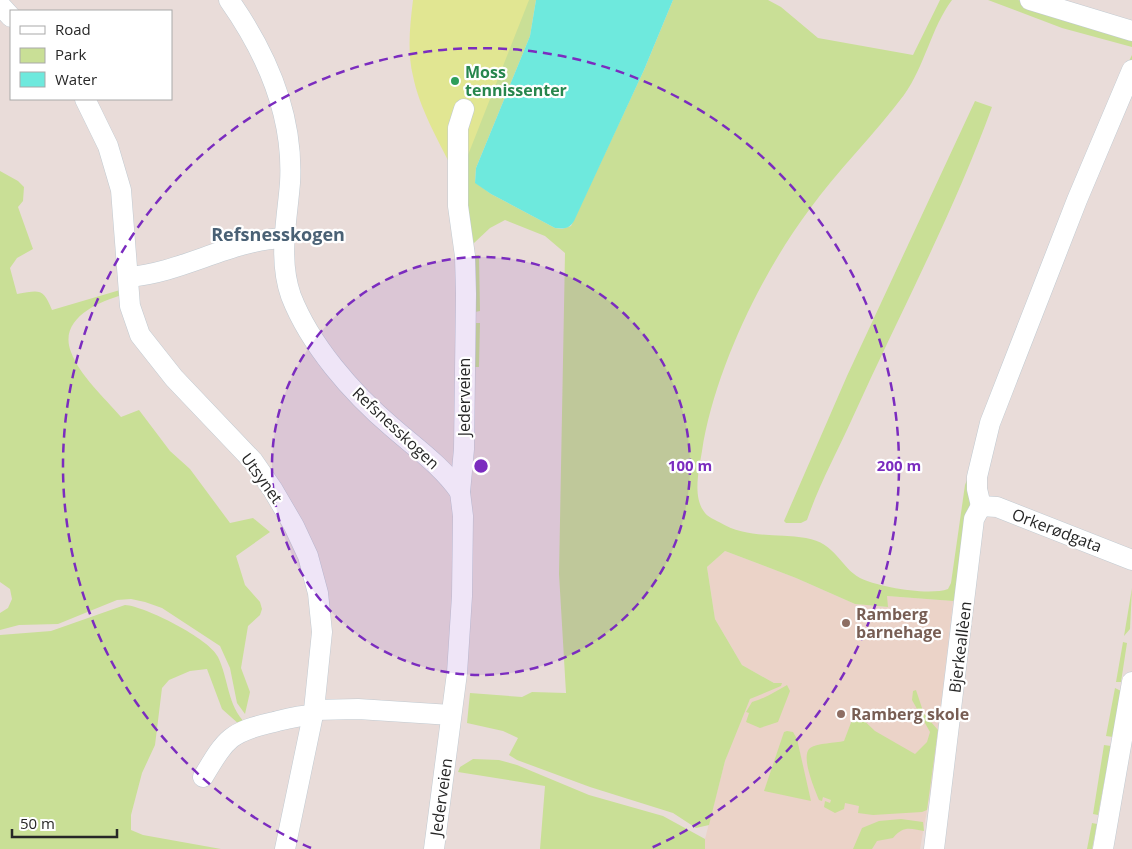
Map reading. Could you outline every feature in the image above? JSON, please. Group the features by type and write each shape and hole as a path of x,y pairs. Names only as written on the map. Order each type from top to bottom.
{"street":[{"name":"Refsnesskogen","path":"229,0 254,37 267,62 283,109 290,164 284,238 285,270 290,293 304,322 324,352 364,401 390,426 435,463 460,492"},
{"path":"1030,0 1132,31"},
{"path":"0,5 10,16"},
{"path":"981,506 976,489 978,470 993,416 1077,200 1132,70"},
{"name":"Utsynet","path":"86,100 98,124 116,168 124,209 130,306 140,335 174,378 253,461 286,510 308,556 318,593 322,632 313,713 285,849"},
{"name":"Jederveien","path":"434,849 457,673 462,596 463,516 460,492 464,466 466,294 465,256 458,206 458,128 464,109"},
{"path":"128,277 157,274 246,244 284,238"},
{"name":"Orkerødgata","path":"981,506 997,507 1132,560"},
{"name":"Bjerkeallèen","path":"934,849 974,519 981,506"},
{"path":"1103,849 1132,682"},
{"path":"203,778 218,753 238,732 280,720 313,713 391,711 452,715"}],"shaded area":[{"name":"Ramberg skole","path":"725,551 796,578 855,604 887,607 887,596 953,601 932,782 920,849 705,849 705,839 725,761 736,729 750,699 782,683 774,683 742,665 715,619 707,567"}],"green space":[{"name":"Moss tennissenter","path":"413,0 529,0 468,155 461,156 452,168 424,111 413,76 410,29"},
{"path":"501,0 536,0 530,36 476,168 475,182 491,194 555,228 562,229 571,226 644,70 673,0 768,0 781,7 818,38 913,55 940,0 952,0 904,95 809,210 791,235 757,294 728,357 717,389 699,466 699,499 701,507 708,516 740,531 806,538 816,541 831,550 847,568 860,578 891,587 917,591 940,591 948,589 951,583 965,485 1124,71 1132,55 1132,62 973,498 956,599 953,601 887,596 888,607 855,604 796,578 725,551 707,567 715,619 742,665 774,683 782,683 781,686 750,699 725,761 709,825 696,828 673,813 590,787 517,760 509,755 518,738 503,731 467,723 470,693 522,697 532,692 566,693 559,574 565,253 545,236 505,220 490,228 474,243 468,244 461,156"},
{"path":"988,0 1018,0 1126,32 1132,35 1132,47 1062,28"},
{"path":"975,101 992,107 943,225 828,469 807,520 801,523 786,523 784,521 847,376"},
{"path":"0,171 18,181 24,187 23,201 18,207 33,249 17,258 10,268 17,294 40,292 46,298 52,310 120,290 122,295 92,307 75,321 70,330 68,340 75,361 93,386 121,417 139,410 170,451 190,469 230,523 253,518 270,532 236,556 245,585 260,602 262,609 260,615 248,626 241,668 250,692 245,714 237,703 230,668 220,646 162,608 145,602 131,599 117,600 58,624 19,625 0,630 0,613 8,608 12,599 10,589 0,582"},
{"path":"474,255 479,255 480,311 475,312"},
{"path":"475,323 480,323 479,367 475,367"},
{"path":"1132,588 1130,629 1124,636"},
{"path":"125,605 161,617 203,641 213,650 222,666 235,709 246,724 240,725 222,709 207,669 190,671 169,680 162,688 155,745 142,773 131,815 131,830 143,835 221,849 0,849 0,635 51,631"},
{"path":"1123,642 1127,643 1121,682 1116,682"},
{"path":"787,685 790,691 778,722 760,728 746,722 749,713 746,712 752,702"},
{"path":"1115,688 1121,691 1113,737 1106,736"},
{"path":"916,690 924,714 938,730 927,810 922,812 873,815 858,813 859,806 845,803 844,809 835,813 824,807 825,801 830,803 831,800 823,797 822,801 819,800 807,765 807,752 810,748 844,741 855,712 875,731 915,754 927,742 930,732 912,700 913,691"},
{"path":"784,732 793,732 797,739 811,801 764,791"},
{"path":"1104,745 1111,746 1098,815 1093,814"},
{"path":"473,759 499,760 517,765 589,795 663,816 705,839 705,849 540,849 545,786 458,772 460,767"},
{"path":"901,819 923,822 924,831 903,830 893,838 877,841 872,849 853,849 862,828 879,821"},
{"path":"1092,823 1097,824 1092,849 1087,849"}],"water":[{"path":"536,0 673,0 644,70 574,221 570,226 564,228 555,228 491,194 475,183 476,168 530,36"}],"place":[{"name":"Moss tennissenter","path":"455,81"},
{"name":"Ramberg barnehage","path":"846,623"},
{"name":"Ramberg skole","path":"841,714"}],"district":[{"name":"Refsnesskogen","path":"278,234"}]}
